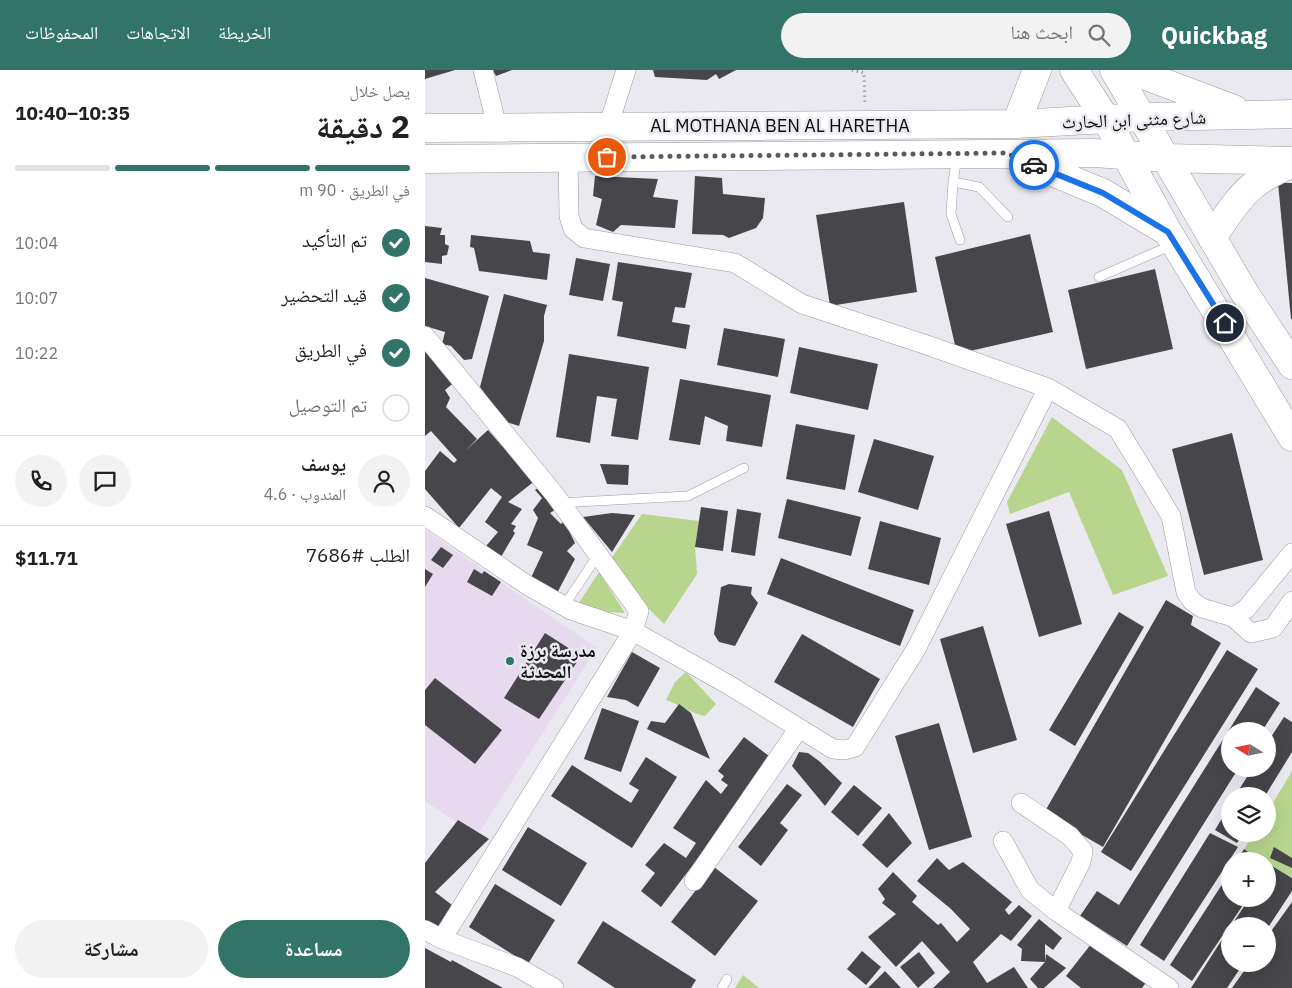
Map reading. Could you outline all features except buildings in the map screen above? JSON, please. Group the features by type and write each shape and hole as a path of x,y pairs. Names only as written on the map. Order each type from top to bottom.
{"main road":[{"path":"1016,124 1037,70"},
{"path":"1074,70 1107,121 1171,238 1215,307 1292,436"},
{"path":"1114,70 1244,292 1292,365"},
{"path":"1130,70 1252,116"},
{"name":"شارع مثنى ابن الحارث","path":"1016,124 1107,121 1143,117 1292,114"},
{"name":"AL MOTHANA BEN AL HARETHA","path":"425,128 1016,124"},
{"path":"1006,153 1103,193 1171,238"},
{"path":"425,159 1094,153 1166,158 1292,162"},
{"path":"1212,238 1239,197 1270,172 1292,162"},
{"path":"1215,307 1244,292"}],"street":[{"path":"483,70 497,127"},
{"path":"608,126 626,70"},
{"path":"568,158 569,216 573,229 584,238 735,262 802,304 927,345 1048,388 1118,429 1171,516 1186,592 1192,601 1202,608 1233,617 1251,633 1273,628 1292,601"},
{"path":"425,336 555,495 639,611 633,632 442,940"},
{"path":"425,516 527,586 564,606 633,632 729,685 833,749 845,750 855,746 916,649 1048,388"},
{"path":"1233,617 1246,609 1292,553"},
{"path":"694,881 799,728"},
{"path":"1021,803 1070,836 1083,851 1081,862 1056,911"},
{"path":"1003,841 1030,890 1056,911 1169,988"},
{"path":"425,930 442,940 517,967 554,988"}],"lane":[{"path":"957,153 951,214 960,240"},
{"path":"953,182 979,187 1008,217"},
{"path":"1099,277 1171,238"},
{"path":"559,503 688,496 744,468"},
{"path":"564,606 598,555"},
{"path":"722,988 727,979"}],"path":[{"path":"852,70 864,73 866,125"}],"shaded area":[{"path":"425,530 597,648 477,836 425,801"}],"green space":[{"path":"1052,417 1122,470 1168,576 1113,595 1069,492 1010,514 1007,502"},
{"path":"642,514 699,521 695,547 697,574 664,624 606,566"},
{"path":"599,572 625,613 589,611 578,604"},
{"path":"686,672 716,704 705,716 666,700 675,682"},
{"path":"1292,771 1291,877 1276,868 1276,852 1249,852 1244,849 1249,842 1276,842 1276,798"},
{"path":"743,975 759,988 735,988"}],"way so far":[{"path":"607,157 1006,153 1034,165"}],"place":[{"name":"مدرسة برزة المحدثة","path":"510,661"}],"route":[{"path":"1034,165 1103,193 1168,232 1225,323"}]}
